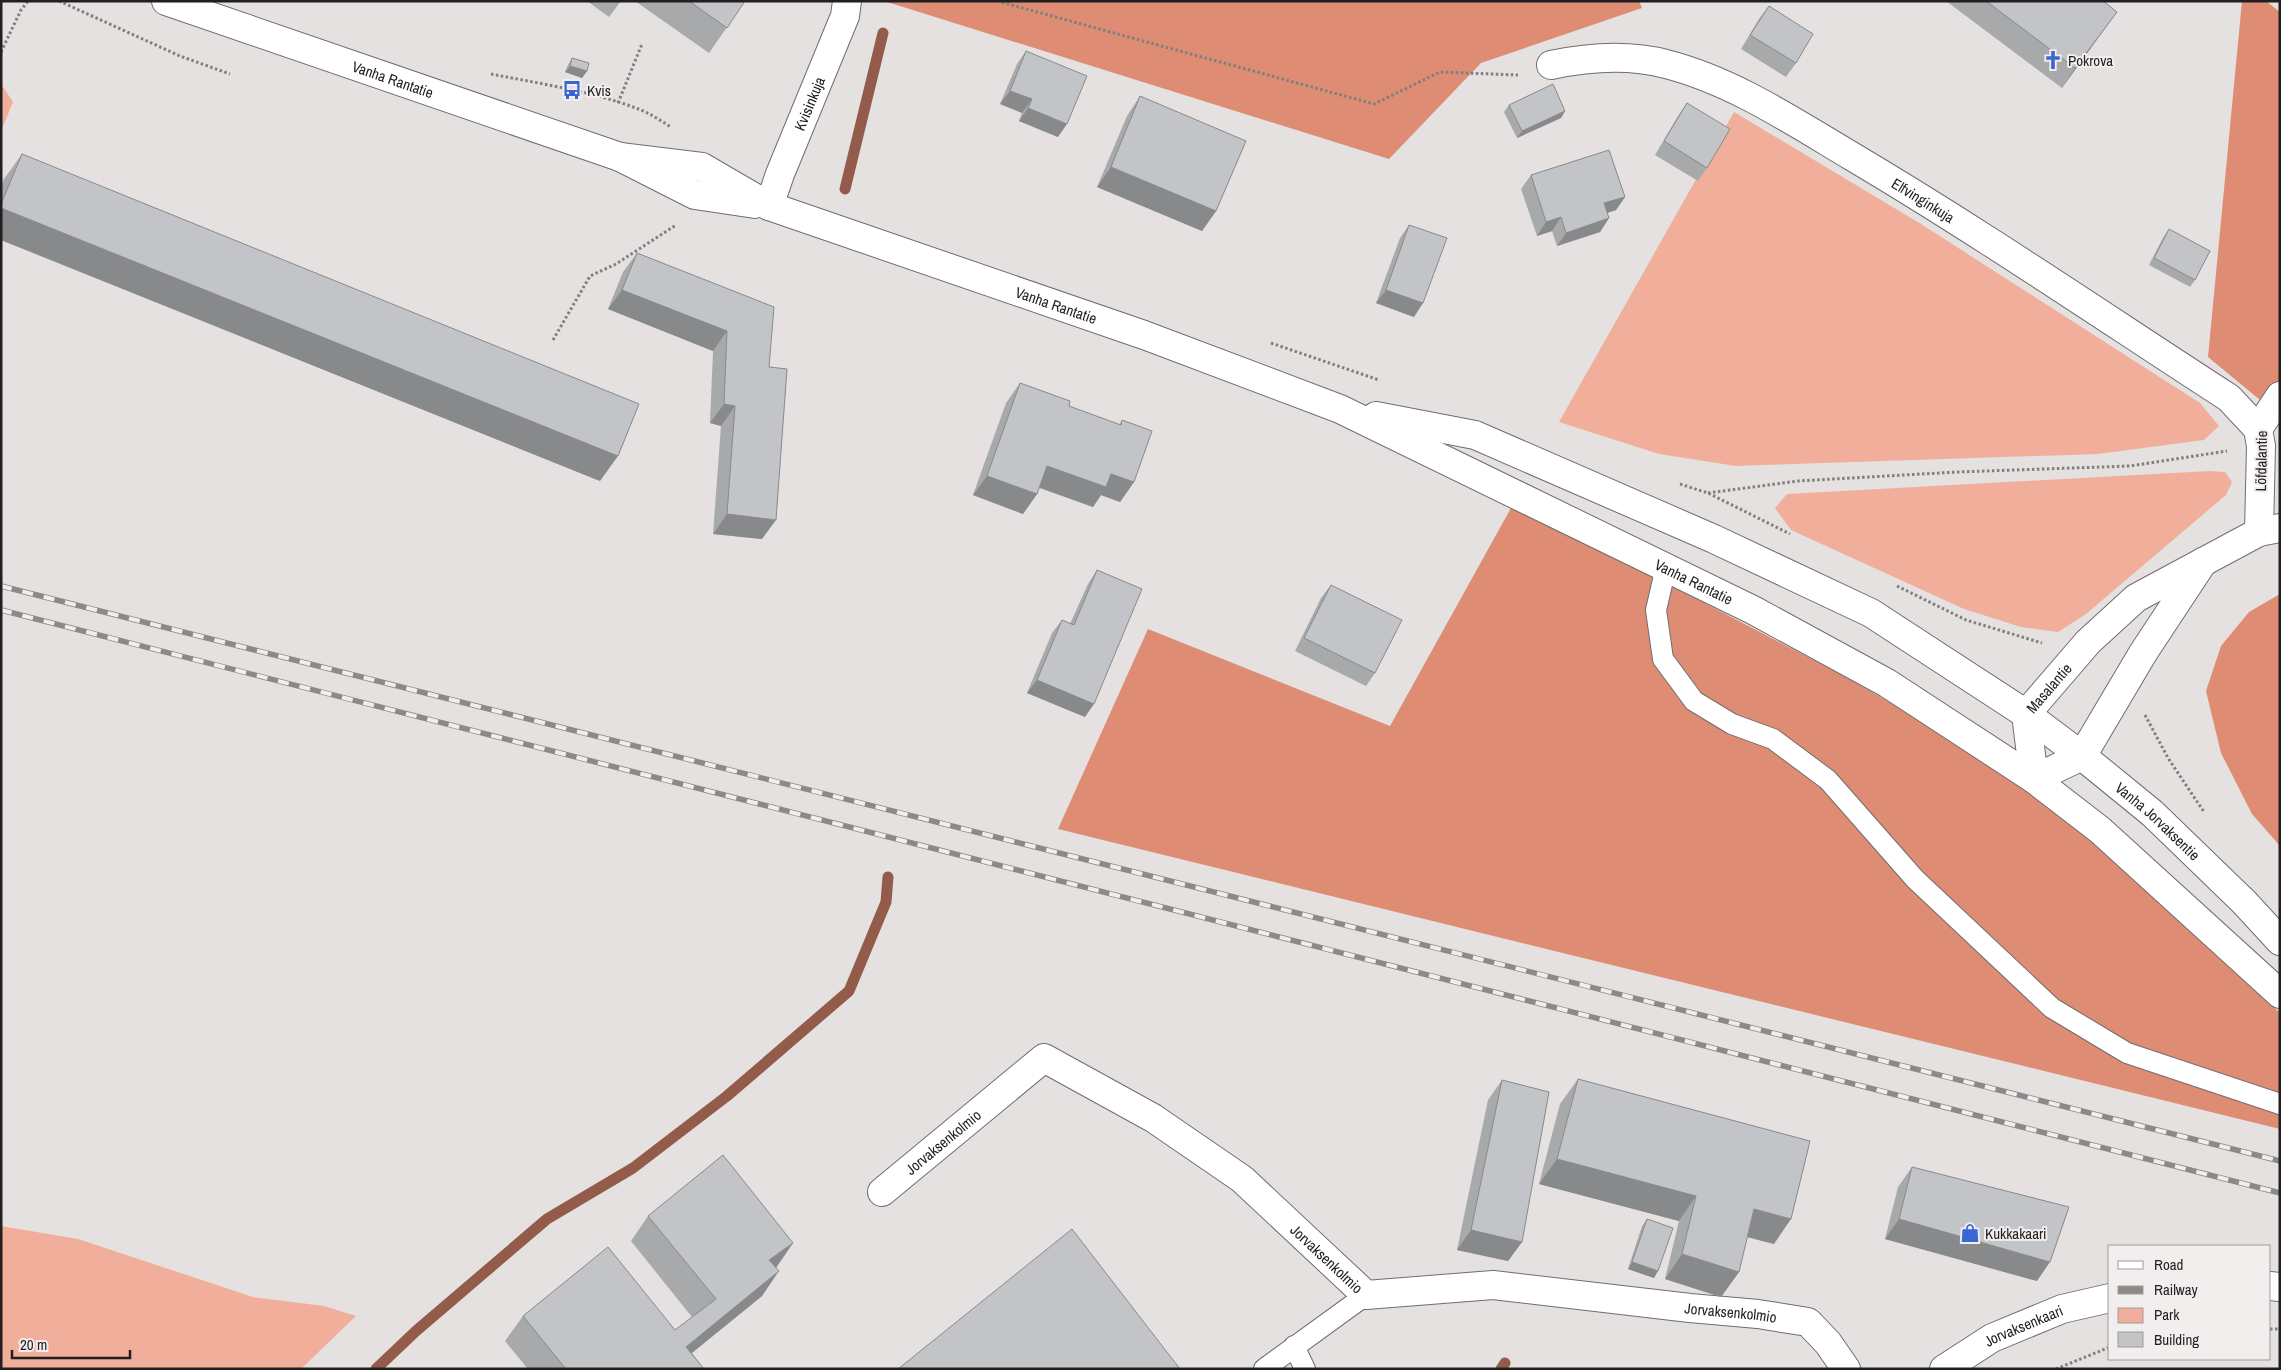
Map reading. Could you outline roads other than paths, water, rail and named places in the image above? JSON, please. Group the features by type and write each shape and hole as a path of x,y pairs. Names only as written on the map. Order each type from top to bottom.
{"main road":[{"name":"Vanha Rantatie","path":"166,1 620,157 695,196 769,206"},
{"name":"Kvisinkuja","path":"769,206 780,174 845,16 847,1"},
{"name":"Elfvinginkuja","path":"1551,65 1585,58 1643,59 1667,64 1707,78 1739,93 1943,210 2229,398 2260,437"},
{"name":"Vanha Rantatie","path":"620,157 702,167 769,206 1144,335 1340,409 1753,610 1887,683 2034,779"},
{"name":"Löfdalantie","path":"2270,530 2260,437 2280,396"},
{"name":"Vanha Rantatie","path":"1340,409 1475,435 1714,539 1871,613 2026,714"},
{"name":"Masalantie","path":"2034,779 2026,714 2088,642 2136,598 2204,561 2270,530"},
{"name":"Masalantie","path":"2082,756 2143,653 2204,561"},
{"name":"Vanha Jorvaksentie","path":"2026,714 2152,812 2244,902 2280,941"},
{"path":"2082,756 2034,779 2100,830 2280,994"},
{"name":"Jorvaksenkolmio","path":"882,1192 1044,1058 1152,1118 1242,1179 1366,1295 1493,1285 1767,1315 1808,1322 1828,1343 1846,1369"},
{"name":"Jorvaksenkaari","path":"1944,1369 1992,1338 2062,1309 2108,1298"}],"lane":[{"path":"1666,566 1656,610 1663,659 1694,701 1732,724 1774,739 1828,780 1915,879 2052,1008 2128,1053 2280,1104"},
{"path":"1264,1369 1366,1295"},
{"path":"1294,1346 1305,1369"}],"waterway":[{"path":"845,189 883,33"},
{"path":"376,1369 416,1331 547,1219 633,1168 727,1096 849,991 886,902 888,877"},
{"path":"1501,1369 1505,1363"}],"railway":[{"path":"1,586 2280,1161"},
{"path":"1,610 2280,1193"}],"place":[{"name":"Pokrova","path":"2053,60"},
{"name":"Kvis","path":"572,90"},
{"name":"Kukkakaari","path":"1970,1233"}]}
